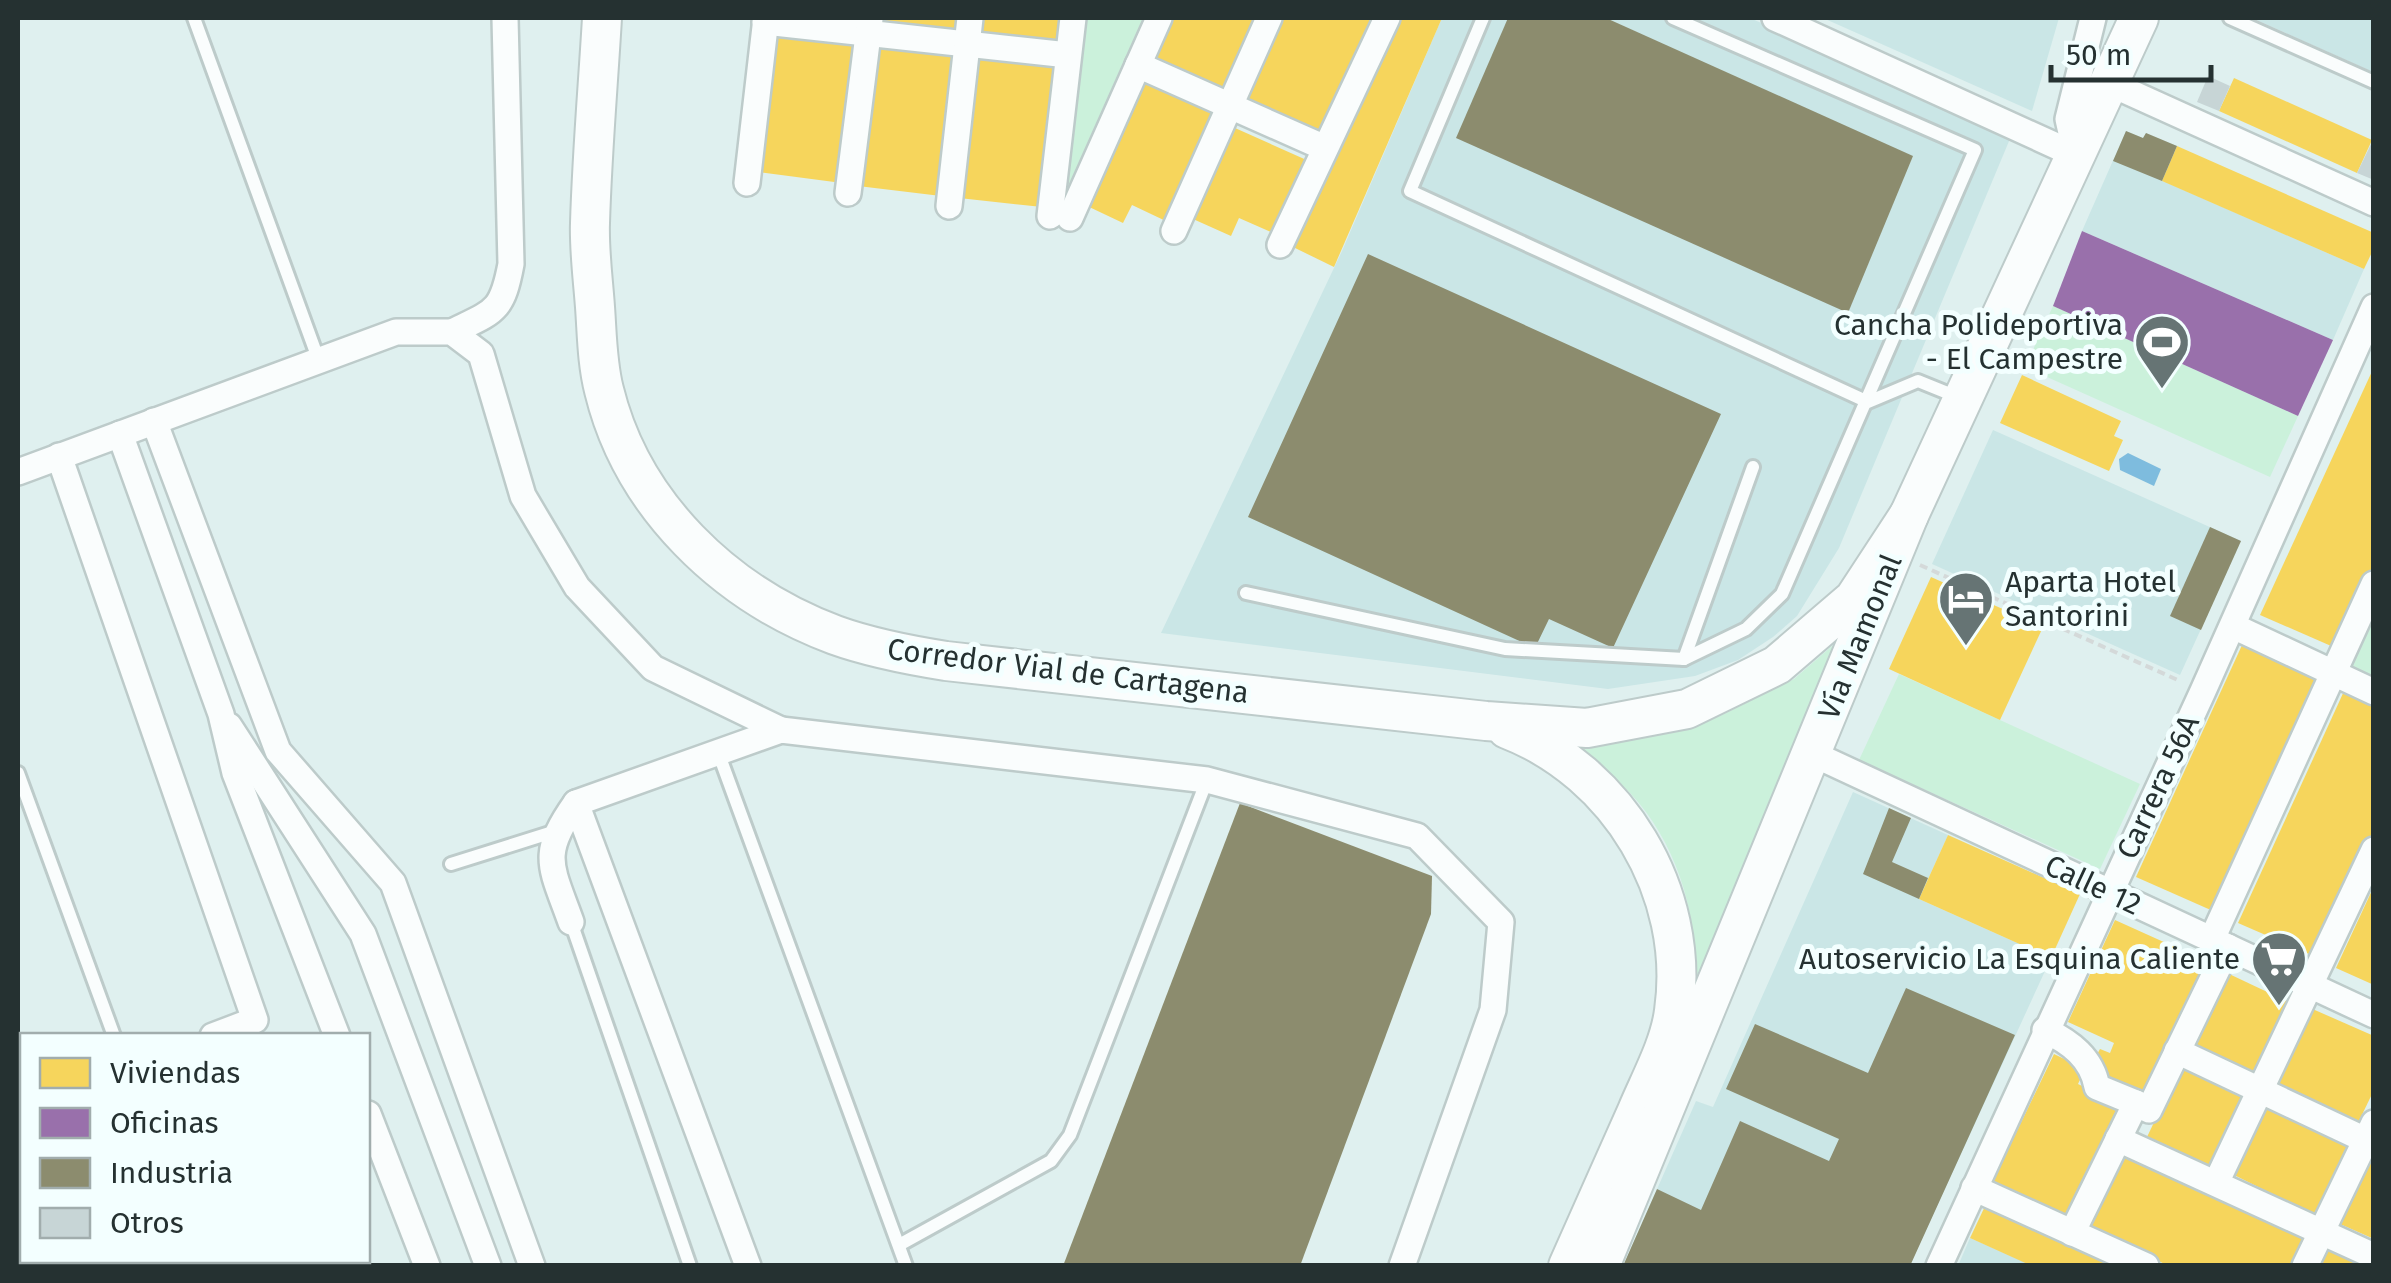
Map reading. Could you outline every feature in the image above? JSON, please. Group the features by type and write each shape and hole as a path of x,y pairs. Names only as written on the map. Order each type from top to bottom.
{"main road":[{"name":"Corredor Vial de Cartagena","path":"602,18 589,227 598,354 614,422 636,472 659,507 690,542 750,594 837,636 890,652 946,661 1587,728 1686,709 1778,665 1854,598 1910,515"},
{"name":"Vía Mamonal","path":"1600,1266 1910,515 2138,18"},
{"name":"Corredor Vial de Cartagena","path":"1486,720 1525,736 1562,758 1594,784 1638,840 1662,890 1672,931 1677,972 1674,1014 1648,1084 1568,1266"}],"street":[{"path":"18,472 396,332 452,332 491,313 505,297 511,264 505,18"},
{"path":"949,206 970,18"},
{"path":"1072,18 1060,217 1159,18"},
{"path":"1174,230 1269,18"},
{"path":"1280,245 1387,18"},
{"path":"1774,18 2076,154"},
{"path":"2076,154 2068,119 2093,18"},
{"path":"748,183 766,20 869,26 966,45 1068,55"},
{"path":"848,193 869,26"},
{"path":"1138,65 1325,148"},
{"path":"2109,84 2374,203"},
{"name":"Carrera 56A","path":"1939,1266 2233,626 2374,307"},
{"path":"452,332 481,354 524,496 577,587 654,668 781,730 1207,780 1417,836 1500,922 1493,1010 1402,1266"},
{"path":"154,421 278,750 392,883 532,1266"},
{"path":"120,434 221,714 235,773 336,1033"},
{"path":"59,456 258,1028 230,1033"},
{"path":"2045,1030 2066,1040 2084,1056 2097,1087 2149,1110 2334,674 2371,596"},
{"path":"2233,626 2374,692"},
{"path":"221,714 363,934 488,1266"},
{"path":"571,922 550,863 556,832 576,802 781,730"},
{"name":"Calle 12","path":"1813,754 2374,1015"},
{"path":"576,802 748,1266"},
{"path":"2216,1183 2374,850"},
{"path":"2177,1051 2371,1136 2305,1266"},
{"path":"2072,1232 2136,1104"},
{"path":"370,1119 426,1266"},
{"path":"2118,1138 2374,1256"},
{"path":"1974,1188 2146,1266"}],"lane":[{"path":"194,18 319,361"},
{"path":"1482,18 1410,191 1868,402 1918,381 1963,399"},
{"path":"1246,592 1505,649 1684,660 1746,629 1782,594 1974,150 1674,18"},
{"path":"2230,18 2374,82"},
{"path":"1684,660 1753,466"},
{"path":"717,750 906,1266"},
{"path":"18,773 113,1033"},
{"path":"899,1245 1051,1161 1070,1135 1207,780"},
{"path":"451,864 556,832"},
{"path":"571,922 690,1266"}],"path":[{"path":"1894,554 2203,692"}],"shaded area":[{"path":"1442,18 1750,18 2012,134 1839,548 1797,616 1738,660 1695,676 1608,689 1161,633 1342,251"},
{"path":"1823,18 2059,18 2032,111"},
{"path":"2252,18 2373,18 2373,72"},
{"path":"2126,131 2143,138 2146,133 2177,146 2163,181 2364,269 2333,340 2082,231"},
{"path":"1993,430 2241,541 2180,675 1932,564"},
{"path":"1853,792 1948,835 1919,899 2051,958 1910,1265 1623,1266 1696,1101 1713,1107"},
{"path":"1970,1238 2032,1265 1958,1266"}],"green space":[{"path":"1084,18 1148,18 1064,217 1055,216"},
{"name":"Cancha Polideportiva - El Campestre","path":"2053,306 2298,416 2270,477 2025,367"},
{"path":"2373,599 2373,686 2341,672"},
{"path":"1840,639 1698,975 1694,975 1686,897 1655,825 1613,777 1546,731 1672,729 1718,717 1794,679"},
{"path":"1899,674 2140,784 2100,869 1859,760"}],"water":[{"path":"2128,453 2161,469 2154,486 2120,470 2119,459"}],"building: Viviendas":[{"path":"877,18 962,18 960,32 876,22"},
{"path":"977,18 1061,18 1057,46 974,36"},
{"path":"1169,18 1262,18 1227,92 1151,58"},
{"path":"1282,18 1373,18 1321,135 1245,101"},
{"path":"1397,18 1442,18 1334,267 1293,247"},
{"path":"775,34 859,43 842,183 759,172"},
{"path":"874,48 957,57 941,196 858,186"},
{"path":"975,59 1058,68 1042,207 959,198"},
{"path":"2234,78 2372,140 2357,173 2219,111"},
{"path":"1145,79 1221,114 1170,223 1132,205 1123,223 1085,205"},
{"path":"1235,128 1311,162 1278,235 1239,218 1231,236 1193,219"},
{"path":"2177,146 2374,233 2374,248 2364,269 2162,181"},
{"path":"2374,367 2374,570 2338,649 2260,615"},
{"path":"2022,375 2121,421 2114,436 2123,440 2109,471 2000,423"},
{"name":"Aparta Hotel Santorini","path":"1931,577 2043,627 2000,720 1889,669"},
{"path":"2243,643 2320,676 2213,911 2136,877"},
{"path":"2345,689 2374,701 2374,830 2316,957 2238,923"},
{"path":"1948,835 2080,894 2051,958 1919,899"},
{"path":"2374,886 2374,985 2336,968"},
{"path":"2115,920 2208,962 2146,1097 2104,1079 2095,1058 2100,1049 2110,1053 2114,1043 2068,1022"},
{"path":"2227,973 2293,1004 2256,1080 2191,1049"},
{"path":"2308,1007 2374,1036 2374,1090 2358,1123 2272,1085"},
{"path":"2054,1054 2085,1069 2078,1084 2125,1107 2070,1222 1991,1185"},
{"path":"2182,1064 2247,1094 2212,1167 2147,1137"},
{"path":"2263,1101 2350,1144 2315,1215 2228,1172"},
{"path":"2374,1151 2374,1239 2340,1224"},
{"path":"2117,1153 2305,1240 2293,1266 2169,1266 2083,1225"},
{"path":"1987,1202 2129,1266 2032,1266 1970,1238"},
{"path":"2327,1249 2363,1266 2319,1266"}],"building: Oficinas":[{"path":"2082,231 2333,340 2298,416 2053,306"}],"building: Industria":[{"path":"1508,18 1606,18 1913,156 1848,313 1456,138"},
{"path":"2126,131 2143,138 2146,133 2177,146 2162,181 2113,161"},
{"path":"1368,254 1721,414 1613,648 1549,619 1535,648 1248,517"},
{"path":"2210,527 2241,541 2201,630 2170,616"},
{"path":"1240,803 1432,876 1431,914 1300,1266 1063,1266"},
{"path":"1889,808 1911,818 1892,862 1928,878 1919,899 1863,874"},
{"path":"1906,988 2015,1035 1910,1266 1623,1266 1657,1189 1701,1210 1740,1121 1829,1161 1839,1139 1726,1089 1755,1024 1868,1073"}],"building: Otros":[{"path":"2208,76 2230,86 2219,111 2197,102"},
{"path":"2374,138 2374,180 2357,173"}],"place":[{"name":"Cancha Polideportiva - El Campestre","path":"2162,391"},
{"name":"Aparta Hotel Santorini","path":"1966,648"},
{"name":"Autoservicio La Esquina Caliente","path":"2279,1008"}]}
